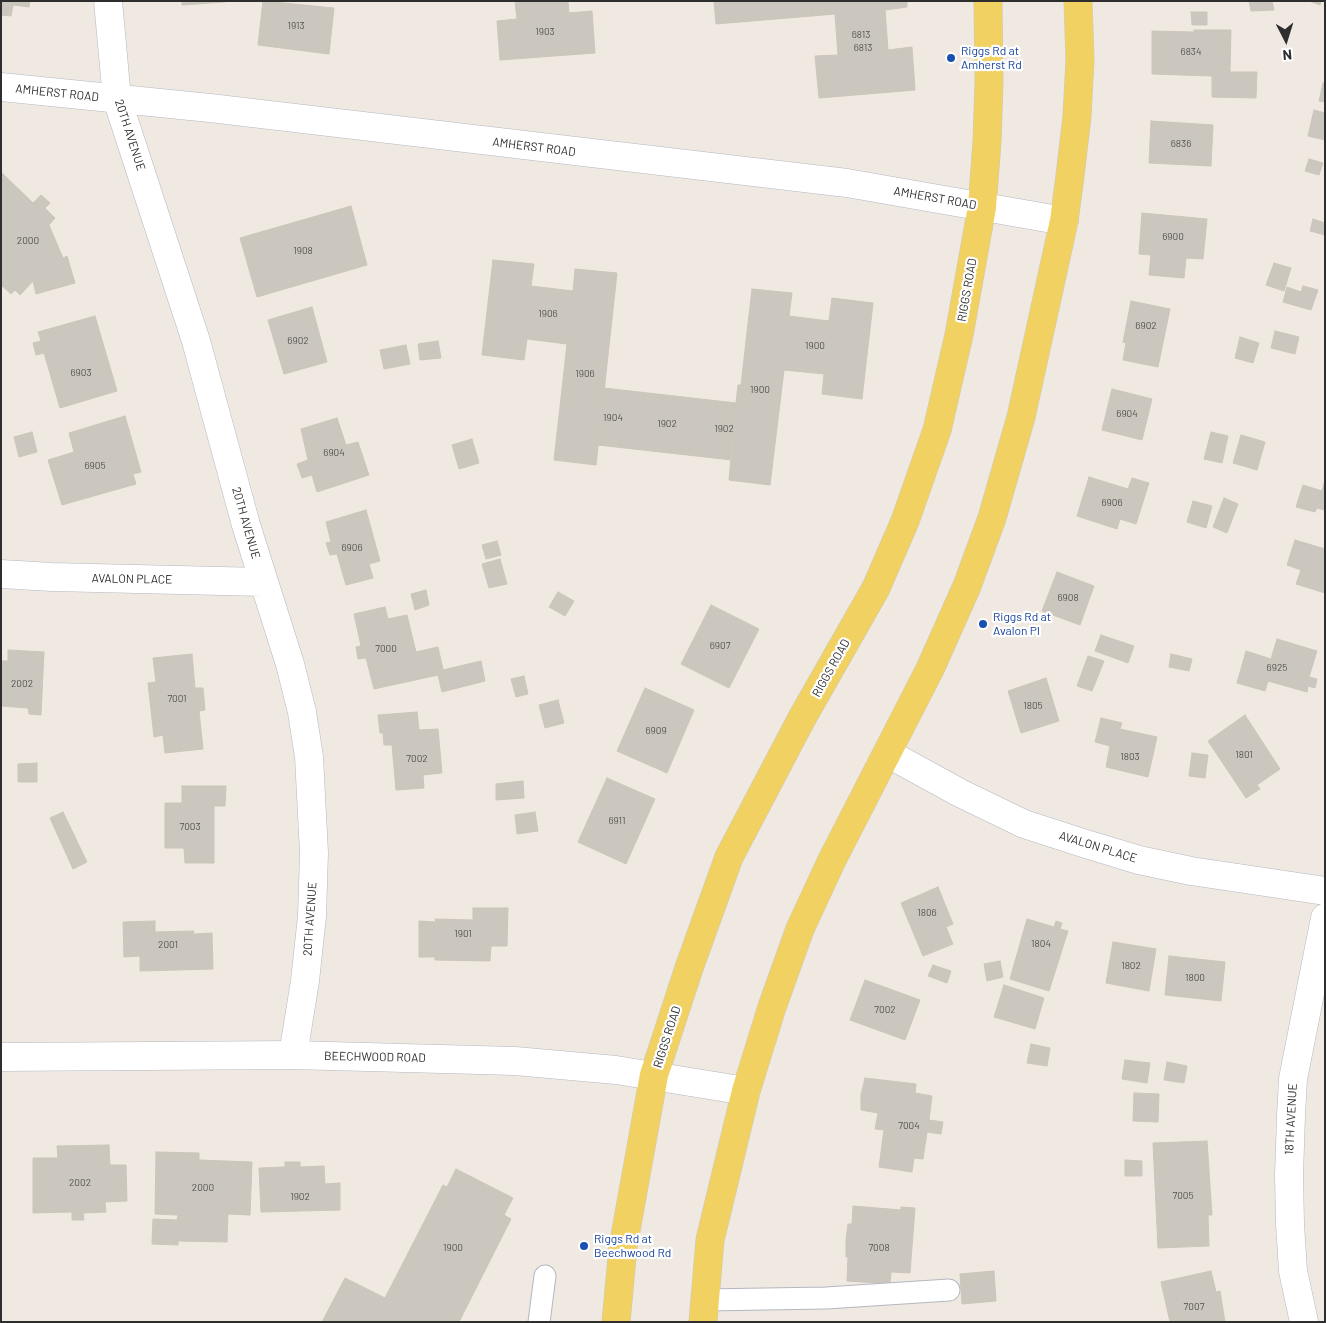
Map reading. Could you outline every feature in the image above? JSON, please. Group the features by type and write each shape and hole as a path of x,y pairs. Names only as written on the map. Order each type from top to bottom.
{"main road":[{"name":"RIGGS ROAD","path":"616,1322 623,1247 654,1075 689,968 729,857 802,718 876,588 905,521 937,430 959,335 982,207 990,82 988,1"},
{"path":"704,1311 710,1240 746,1091 772,1007 800,929 831,862 937,653 967,586 992,518 1021,416 1064,221 1077,116 1080,60 1078,1"}],"street":[{"name":"20TH AVENUE","path":"108,1 117,99 196,341 243,516 290,664 300,704 309,757 314,853 312,916 305,981 293,1054"},
{"name":"AMHERST ROAD","path":"1,87 210,108 536,148 847,183 1064,221"},
{"name":"AVALON PLACE","path":"1,574 263,582"},
{"name":"AVALON PLACE","path":"886,754 1024,824 1086,844 1139,860 1191,871 1325,891"},
{"name":"18TH AVENUE","path":"1304,1322 1293,1271 1290,1224 1288,1175 1291,1116 1293,1079 1325,918"},
{"name":"BEECHWOOD ROAD","path":"1,1057 293,1054 515,1062 596,1068 654,1075 746,1091"}],"lane":[{"path":"539,1322 545,1276"},
{"path":"704,1311 826,1298 949,1290"}],"building":[{"path":"1,1 30,1 29,7 13,5 11,16 1,15"},
{"path":"182,1 225,1 225,2 182,5"},
{"path":"263,1 334,8 329,54 258,45"},
{"path":"515,1 568,1 569,13 592,11 595,53 500,60 497,21 517,19"},
{"path":"714,1 810,1 812,16 716,24"},
{"path":"810,1 907,1 907,7 885,10 888,50 912,47 915,90 819,98 815,56 838,55 835,14 812,16"},
{"path":"1249,1 1272,1 1274,10 1251,11"},
{"path":"1309,1 1321,1 1320,5"},
{"path":"1191,12 1207,12 1207,25 1192,25"},
{"path":"1194,30 1231,30 1230,72 1257,72 1256,98 1212,97 1212,76 1152,74 1152,31 1194,32"},
{"path":"1323,83 1325,83 1325,102 1319,101"},
{"path":"1314,110 1325,113 1325,140 1308,136"},
{"path":"1151,121 1213,125 1211,166 1149,163"},
{"path":"1309,159 1323,163 1319,175 1305,171"},
{"path":"1,172 33,203 41,195 50,203 45,208 55,218 49,225 63,258 67,256 75,283 36,294 33,281 20,295 15,290 11,294 1,285"},
{"path":"351,206 367,265 257,297 240,238"},
{"path":"1142,213 1207,219 1203,259 1186,258 1184,278 1149,275 1151,255 1139,254"},
{"path":"1313,219 1325,223 1325,235 1310,231"},
{"path":"493,260 534,264 531,286 573,291 575,269 617,273 596,465 554,460 567,344 527,339 524,360 482,355"},
{"path":"1274,263 1291,268 1284,291 1266,285"},
{"path":"1303,286 1318,290 1311,310 1283,302 1287,287 1301,292"},
{"path":"752,289 792,293 789,316 829,321 832,298 873,303 862,399 822,394 824,374 784,370 770,485 729,480 738,385 741,385"},
{"path":"1131,301 1170,309 1158,367 1123,360 1126,343 1123,342"},
{"path":"312,307 327,362 284,374 268,320"},
{"path":"95,316 117,391 60,408 44,353 36,355 33,343 41,341 38,332"},
{"path":"1275,331 1299,337 1295,354 1271,348"},
{"path":"1240,337 1259,343 1253,363 1235,358"},
{"path":"438,341 441,358 420,360 418,344"},
{"path":"406,345 410,364 384,369 380,350"},
{"path":"604,388 736,403 732,460 598,445"},
{"path":"1112,389 1152,399 1142,440 1102,430"},
{"path":"125,416 141,472 133,474 136,484 62,505 48,460 74,452 69,433"},
{"path":"337,418 346,445 358,442 369,475 317,492 312,475 302,478 297,464 308,460 301,429"},
{"path":"32,432 37,452 19,457 14,437"},
{"path":"1211,432 1228,436 1222,463 1204,459"},
{"path":"1241,435 1265,442 1257,470 1233,463"},
{"path":"472,439 479,463 459,469 452,445"},
{"path":"1089,477 1128,489 1132,478 1149,483 1136,524 1120,519 1117,529 1077,516"},
{"path":"1325,480 1325,510 1317,508 1315,512 1296,507 1303,485 1322,491"},
{"path":"1224,498 1238,504 1227,533 1213,527"},
{"path":"1193,501 1212,506 1206,528 1187,522"},
{"path":"366,510 380,561 369,564 373,578 346,585 337,554 330,555 326,543 331,542 326,522"},
{"path":"1295,540 1325,549 1325,593 1296,584 1301,570 1287,565"},
{"path":"497,541 501,555 486,559 482,545"},
{"path":"500,559 507,584 489,588 482,564"},
{"path":"1057,572 1094,586 1080,625 1042,611"},
{"path":"426,590 429,605 415,610 411,594"},
{"path":"558,592 574,601 565,616 549,607"},
{"path":"711,605 759,629 729,688 681,664"},
{"path":"385,607 388,619 407,615 416,652 438,647 443,670 481,661 485,681 442,692 438,675 374,689 366,658 358,659 356,647 361,646 354,614"},
{"path":"1101,635 1134,646 1128,663 1095,651"},
{"path":"1277,639 1317,651 1309,677 1317,679 1315,688 1308,686 1307,692 1268,681 1265,691 1237,683 1246,651 1271,659"},
{"path":"8,650 44,652 41,715 29,714 28,708 1,706 1,661 8,661"},
{"path":"192,654 195,688 203,688 205,710 199,711 203,749 165,753 163,735 154,737 148,683 156,682 153,658"},
{"path":"1171,654 1192,659 1189,671 1169,667"},
{"path":"1088,656 1104,661 1092,691 1077,686"},
{"path":"524,676 528,694 516,697 511,679"},
{"path":"1046,678 1059,721 1021,733 1008,691"},
{"path":"645,688 694,710 667,773 617,751"},
{"path":"558,700 564,723 545,728 539,705"},
{"path":"417,712 419,730 438,729 442,773 423,775 424,788 396,790 392,745 384,745 383,733 380,733 378,715"},
{"path":"1245,715 1280,769 1257,785 1260,789 1246,798 1208,741"},
{"path":"1101,718 1122,723 1120,729 1157,737 1148,777 1106,767 1110,746 1095,742"},
{"path":"1192,753 1208,755 1205,778 1189,776"},
{"path":"37,763 37,782 18,782 18,764"},
{"path":"607,778 655,799 626,864 578,842"},
{"path":"523,781 524,798 496,800 496,784"},
{"path":"182,786 226,786 225,806 214,806 214,863 185,863 184,848 165,848 165,803 182,803"},
{"path":"63,812 87,862 73,869 50,818"},
{"path":"535,812 538,831 517,834 515,815"},
{"path":"938,887 953,924 946,927 953,944 923,956 901,903"},
{"path":"473,908 508,908 507,946 491,946 490,961 435,960 435,957 419,957 419,921 436,922 435,919 473,920"},
{"path":"1027,919 1054,927 1056,921 1062,923 1060,929 1068,931 1049,991 1010,979"},
{"path":"155,921 155,932 194,931 193,934 212,933 213,969 140,971 140,956 124,957 123,922"},
{"path":"1113,942 1156,949 1149,991 1106,983"},
{"path":"1169,956 1225,962 1221,1001 1165,995"},
{"path":"1000,961 1003,977 987,981 984,964"},
{"path":"933,965 951,971 947,983 928,976"},
{"path":"865,980 920,1000 905,1040 850,1020"},
{"path":"1004,985 1044,998 1035,1029 994,1017"},
{"path":"1031,1044 1050,1048 1047,1066 1027,1063"},
{"path":"1125,1060 1150,1063 1147,1083 1122,1079"},
{"path":"1167,1062 1187,1066 1184,1083 1164,1080"},
{"path":"865,1078 916,1084 915,1093 932,1096 929,1120 943,1122 941,1134 927,1132 923,1159 914,1158 912,1172 879,1167 884,1130 875,1129 878,1113 861,1110 861,1095"},
{"path":"1134,1093 1159,1094 1158,1122 1133,1121"},
{"path":"1207,1141 1212,1215 1208,1215 1209,1246 1158,1248 1153,1143"},
{"path":"109,1145 110,1165 126,1165 127,1201 105,1202 106,1212 83,1213 84,1220 72,1220 72,1212 33,1213 33,1158 58,1158 57,1146"},
{"path":"156,1152 199,1153 199,1160 252,1162 250,1215 228,1214 227,1242 178,1241 178,1245 152,1244 153,1219 177,1220 178,1215 155,1214"},
{"path":"1125,1160 1142,1161 1142,1176 1125,1176"},
{"path":"285,1162 300,1162 300,1167 324,1166 325,1184 340,1183 340,1210 261,1212 259,1168 285,1167"},
{"path":"456,1169 513,1198 504,1215 511,1219 459,1322 322,1322 345,1278 385,1298 443,1185 447,1187"},
{"path":"853,1206 901,1210 901,1207 915,1208 910,1273 891,1272 890,1284 847,1281 848,1257 846,1257 846,1240 848,1224 852,1224"},
{"path":"994,1271 996,1301 962,1304 960,1274"},
{"path":"1211,1271 1216,1292 1220,1291 1225,1322 1170,1322 1161,1282"}],"place":[{"name":"Riggs Rd at Amherst Rd","path":"951,58"},
{"name":"Riggs Rd at Avalon Pl","path":"983,624"},
{"name":"Riggs Rd at Beechwood Rd","path":"584,1246"}]}
